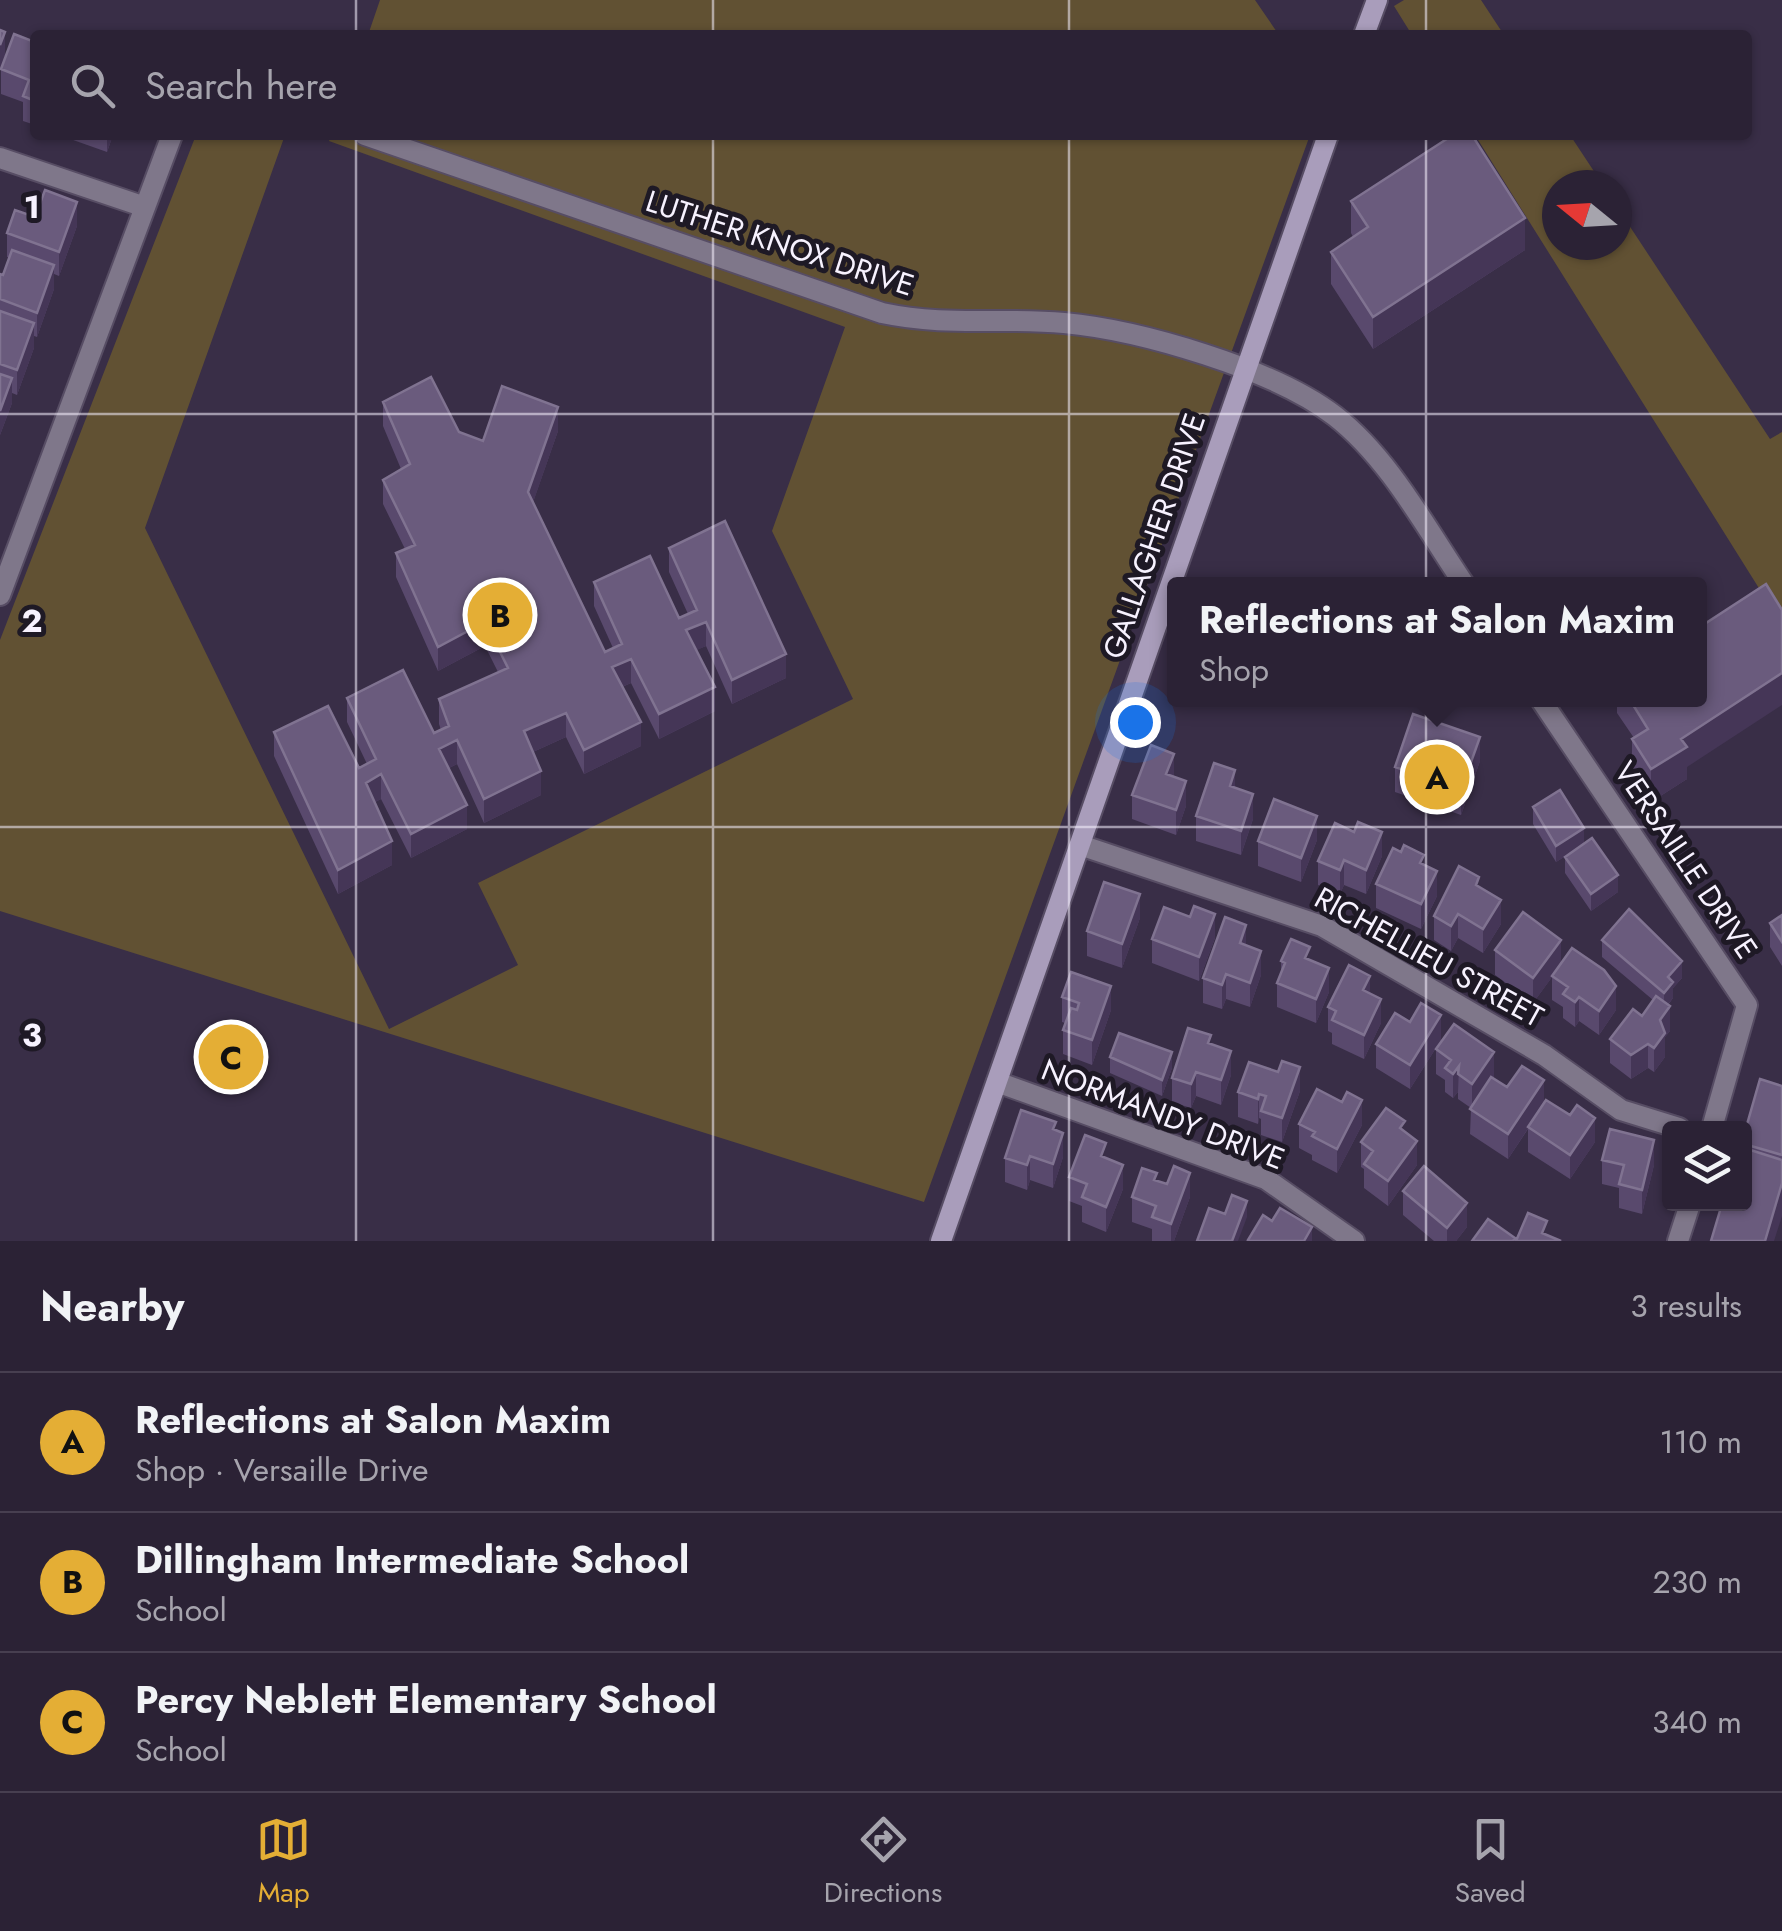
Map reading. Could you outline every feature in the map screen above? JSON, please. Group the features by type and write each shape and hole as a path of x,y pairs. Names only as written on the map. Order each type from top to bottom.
{"street":[{"path":"1366,30 1377,0"},
{"path":"0,595 170,140"},
{"name":"LUTHER KNOX DRIVE","path":"380,140 882,313 930,323 1058,322 1124,330 1243,370"},
{"name":"GALLAGHER DRIVE","path":"1172,577 1326,140"},
{"path":"0,158 145,208"},
{"path":"1243,370 1334,416 1382,467 1459,577"},
{"name":"GALLAGHER DRIVE","path":"942,1241 1167,591"},
{"name":"VERSAILLE DRIVE","path":"1547,707 1747,1005 1714,1121"},
{"name":"RICHELLIEU STREET","path":"1080,844 1322,926 1544,1055 1621,1110 1662,1123"},
{"name":"NORMANDY DRIVE","path":"997,1082 1266,1179 1354,1241"},
{"path":"1678,1241 1688,1211"}],"shaded area":[{"path":"380,0 1255,0 1276,30 370,30"},
{"path":"1404,0 1481,0 1501,30 1409,30 1394,6"},
{"path":"194,140 283,140 145,528 389,1029 518,965 478,883 853,699 772,531 845,327 329,140 1308,140 924,1202 0,911 0,640"},
{"path":"1478,140 1573,140 1593,170 1542,170 1542,242"},
{"path":"1632,230 1770,439 1782,432 1782,625 1553,260 1632,260"}],"building":[{"path":"14,34 30,40 30,99 23,96 29,80 1,69"},
{"path":"1445,140 1475,140 1525,218 1373,317 1331,252 1368,227 1351,201"},
{"path":"45,190 77,202 59,252 7,233 15,210 35,217"},
{"path":"12,250 54,265 37,313 0,299 0,274 3,275"},
{"path":"0,311 34,323 17,370 0,364"},
{"path":"0,374 12,378 0,411"},
{"path":"431,377 459,432 483,441 502,386 558,407 528,492 605,652 622,644 594,582 650,556 679,618 697,610 669,548 725,521 786,654 732,680 706,622 686,630 715,687 659,714 631,659 612,667 641,722 584,750 566,713 524,731 541,771 484,799 457,740 439,749 467,805 411,834 381,774 366,783 392,841 338,870 274,732 328,706 359,768 376,759 347,698 403,670 434,733 449,726 439,699 508,668 485,622 438,647 396,553 415,545 383,480 410,464 383,402"},
{"path":"1766,584 1782,610 1782,673 1681,739 1687,747 1651,769 1632,739 1648,729 1634,707 1707,707 1707,622"},
{"path":"1413,714 1480,737 1461,790 1395,767"},
{"path":"1151,745 1174,754 1166,774 1186,781 1176,810 1132,795"},
{"path":"1214,763 1235,770 1230,786 1253,794 1241,831 1196,816"},
{"path":"1560,790 1584,828 1556,846 1533,807"},
{"path":"1274,799 1317,816 1301,858 1258,841"},
{"path":"1358,822 1382,832 1366,870 1344,860 1340,870 1318,861 1335,823 1354,832"},
{"path":"1592,838 1618,875 1591,894 1565,857"},
{"path":"1404,845 1424,855 1420,863 1437,871 1421,904 1376,884 1393,848 1401,852"},
{"path":"1459,866 1479,877 1476,885 1501,900 1483,929 1458,914 1451,926 1434,916"},
{"path":"1104,882 1140,894 1122,944 1087,931"},
{"path":"1194,906 1215,914 1199,957 1152,939 1164,907 1190,917"},
{"path":"1629,909 1682,961 1668,977 1673,982 1664,993 1602,940"},
{"path":"1523,912 1561,940 1533,978 1495,950"},
{"path":"1782,915 1782,942 1770,923"},
{"path":"1225,917 1246,925 1240,943 1261,951 1250,983 1226,974 1222,985 1203,978"},
{"path":"1291,939 1310,947 1305,958 1329,968 1316,999 1277,983"},
{"path":"1572,948 1604,970 1616,986 1599,1011 1579,997 1575,1002 1563,994 1568,987 1552,976"},
{"path":"1349,965 1370,976 1363,990 1381,999 1364,1035 1332,1020 1336,1011 1328,1007"},
{"path":"1071,972 1111,986 1092,1040 1063,1030 1071,1008 1077,1010 1079,1003 1062,997"},
{"path":"1656,996 1670,1006 1660,1020 1665,1033 1654,1048 1648,1044 1631,1055 1610,1039 1633,1009 1642,1016"},
{"path":"1421,1003 1441,1015 1410,1065 1376,1044 1395,1013 1410,1022"},
{"path":"1454,1024 1494,1052 1472,1084 1458,1074 1459,1066 1453,1074 1445,1068 1451,1060 1436,1049"},
{"path":"1188,1028 1211,1035 1208,1043 1231,1051 1221,1080 1196,1072 1191,1084 1172,1078"},
{"path":"1119,1033 1172,1052 1162,1080 1110,1057"},
{"path":"1282,1061 1300,1067 1282,1118 1261,1111 1266,1096 1259,1094 1258,1099 1238,1092 1249,1062 1278,1072"},
{"path":"1522,1066 1544,1080 1508,1134 1470,1109 1491,1077 1507,1087"},
{"path":"1760,1079 1782,1086 1782,1155 1752,1146 1752,1121 1748,1121"},
{"path":"1317,1089 1342,1102 1347,1092 1362,1100 1337,1149 1299,1124"},
{"path":"1546,1100 1570,1115 1577,1105 1595,1118 1570,1155 1528,1127"},
{"path":"1386,1108 1405,1121 1400,1128 1417,1141 1388,1181 1364,1164 1373,1151 1361,1142"},
{"path":"1021,1110 1056,1122 1053,1129 1063,1133 1053,1164 1030,1156 1027,1165 1005,1158"},
{"path":"1610,1129 1654,1140 1642,1190 1619,1184 1624,1165 1602,1160"},
{"path":"1085,1135 1106,1143 1101,1156 1123,1165 1106,1207 1082,1197 1087,1184 1069,1177"},
{"path":"1752,1151 1782,1160 1782,1183 1765,1241 1711,1241 1720,1211 1752,1211"},
{"path":"1174,1166 1190,1173 1171,1224 1152,1217 1156,1206 1132,1197 1142,1168 1157,1173 1154,1180 1167,1184"},
{"path":"1424,1166 1467,1203 1447,1228 1403,1191"},
{"path":"1232,1195 1247,1201 1232,1241 1197,1241 1209,1208 1225,1214"},
{"path":"1280,1208 1312,1227 1304,1241 1248,1240 1263,1215 1272,1221"},
{"path":"1528,1213 1547,1221 1542,1233 1561,1241 1516,1241"},
{"path":"1488,1219 1515,1238 1513,1241 1472,1241"}],"place":[{"name":"Dillingham Intermediate School","path":"500,615"},
{"name":"Reflections at Salon Maxim","path":"1437,777"},
{"name":"Percy Neblett Elementary School","path":"231,1057"}]}
